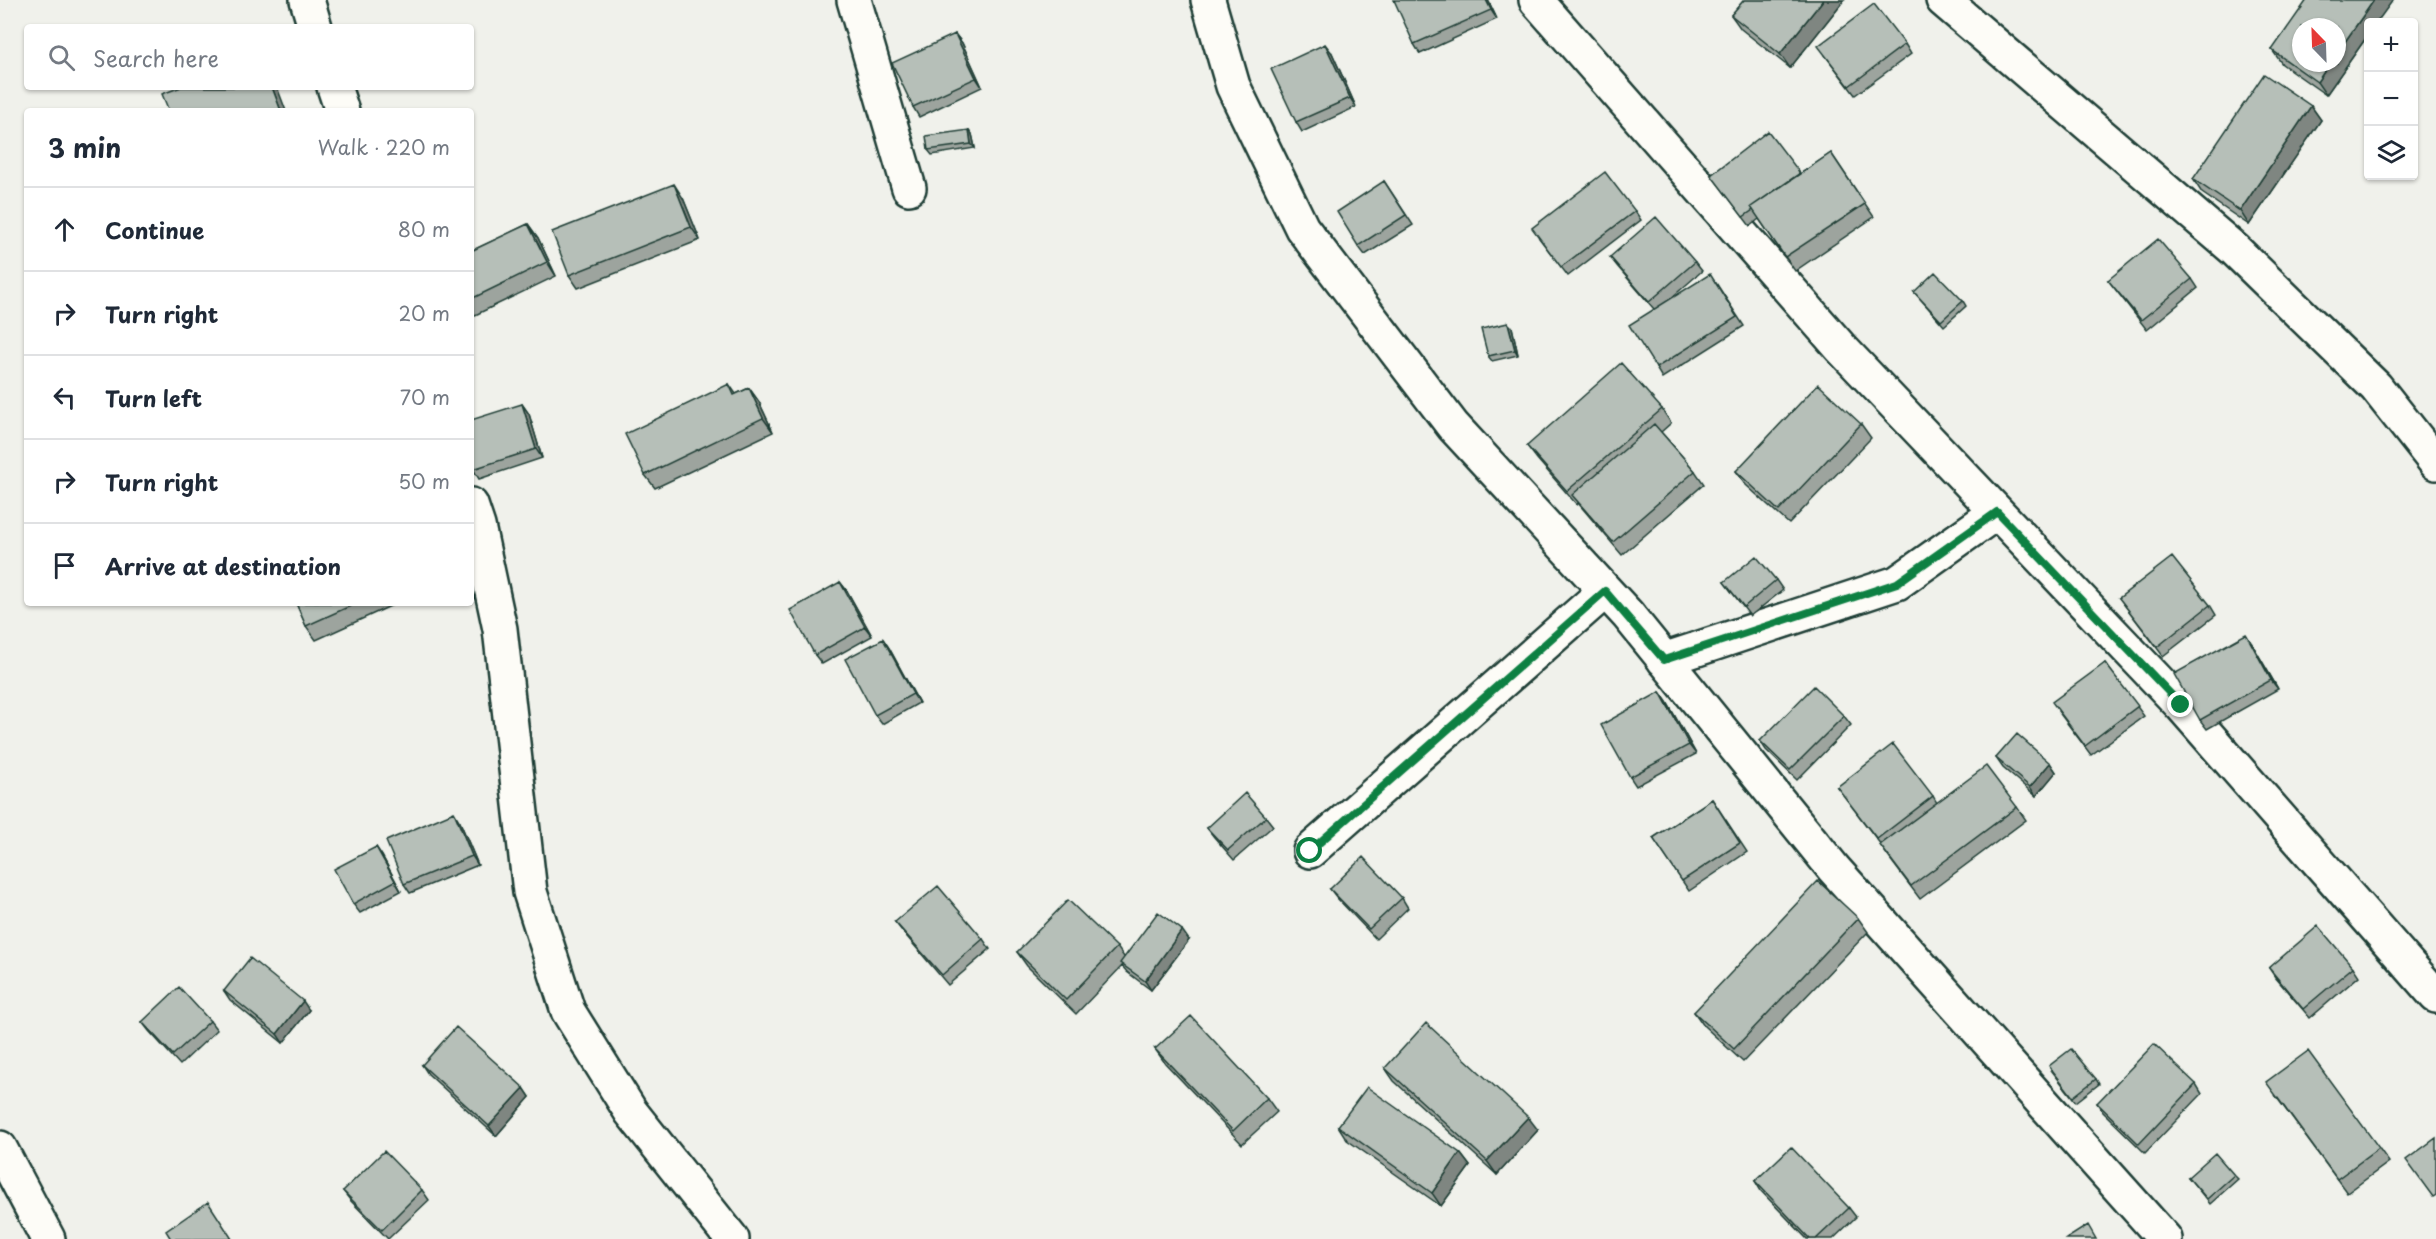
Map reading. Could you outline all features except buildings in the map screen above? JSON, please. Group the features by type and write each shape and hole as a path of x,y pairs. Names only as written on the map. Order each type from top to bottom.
{"street":[{"path":"307,0 314,24"},
{"path":"854,0 909,188"},
{"path":"1208,0 1233,86 1302,228 1453,426 1605,591 1834,869 2165,1239"},
{"path":"1536,0 1841,348 2181,705 2436,996"},
{"path":"1943,0 2234,249 2376,387 2436,463"},
{"path":"335,90 341,108"},
{"path":"1664,660 1897,583 1997,512"},
{"path":"474,515 500,629 530,892 568,1011 631,1112 732,1239"},
{"path":"1310,851 1605,591"},
{"path":"1812,896 1834,869"},
{"path":"0,1148 48,1239"}],"route":[{"path":"1310,851 1605,591 1628,615 1664,660 1897,583 1997,512 2181,705"}]}
